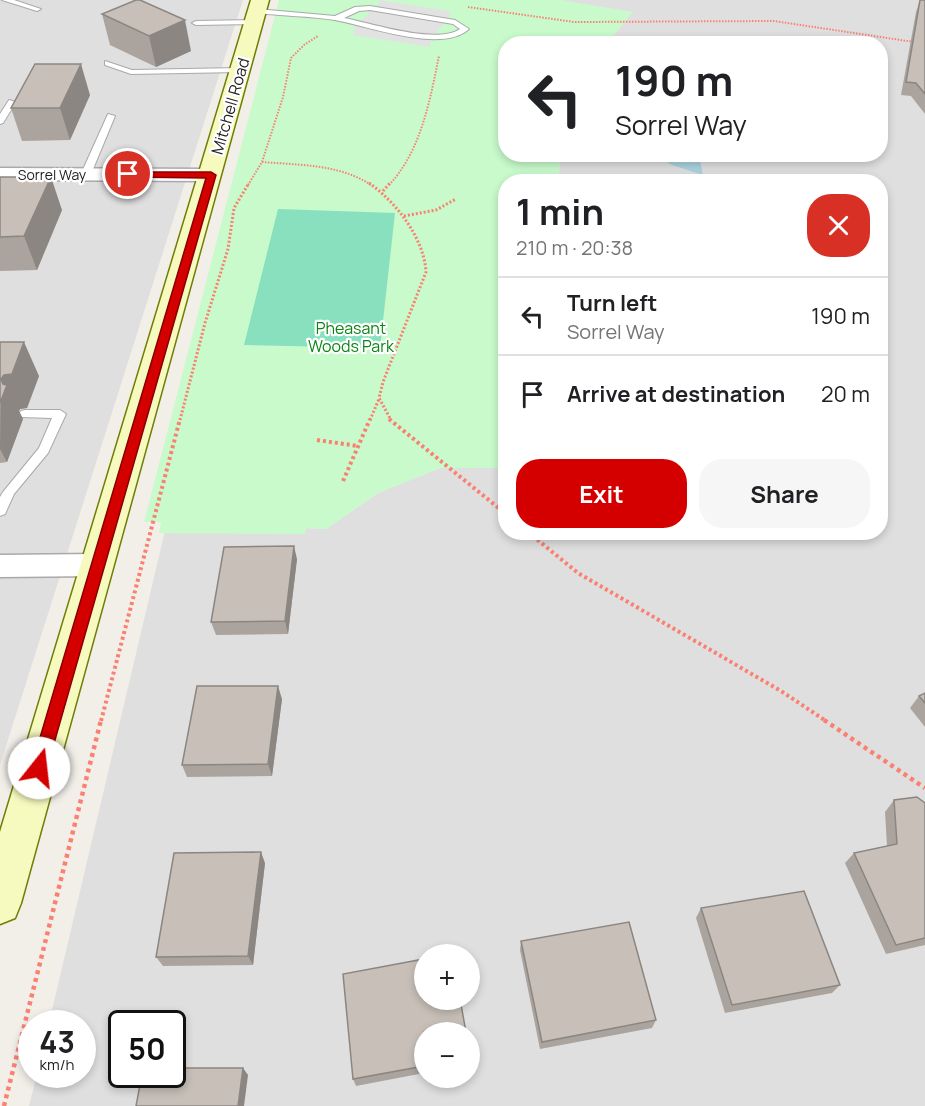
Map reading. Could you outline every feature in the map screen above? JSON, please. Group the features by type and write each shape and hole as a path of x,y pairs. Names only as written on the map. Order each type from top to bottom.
{"main road":[{"name":"Mitchell Road","path":"0,903 257,11"}],"street":[{"name":"Sorrel Way","path":"0,174 211,175"},
{"path":"0,566 99,565"}],"lane":[{"path":"6,0 36,9"},
{"path":"196,24 257,11 336,18 366,26 439,38 458,35 465,29 455,22 370,8 358,9 336,18"},
{"path":"108,63 131,72 240,70"},
{"path":"0,121 12,102"},
{"path":"86,174 111,116"},
{"path":"0,511 13,486 44,450 60,414 25,414"}],"path":[{"path":"457,6 574,22 774,21 875,36"},
{"path":"4,1106 60,878 205,323 228,249 234,208 262,162 283,97 291,58 304,45 330,29 336,18"},
{"path":"383,190 394,180 423,126 441,46 439,38"},
{"path":"888,38 915,42"},
{"path":"262,162 343,171 383,190 404,216 426,259 426,272 383,382 379,398 342,482"},
{"path":"404,216 436,210 456,200"},
{"path":"379,398 388,418 498,507"},
{"path":"317,440 358,446"},
{"path":"538,540 578,573 781,690 925,788"}],"shaded area":[{"path":"0,0 243,0 0,765"},
{"path":"379,0 449,11 450,16 430,40 430,47 353,35 355,26 378,5"},
{"path":"561,0 925,0 925,1106 29,1106 34,1088 96,1088 96,1010 52,1010 167,522 326,529 378,493 440,468 498,468 498,540 888,540 888,174 559,174 560,162 888,162 888,36 613,36 587,6"}],"green space":[{"name":"Pheasant Woods Park","path":"279,0 561,0 633,12 613,36 498,36 498,162 560,162 559,174 498,174 498,468 440,468 378,493 326,529 307,528 304,534 159,533 161,522 144,522"},
{"path":"278,209 395,213 380,348 244,345"}],"water":[{"path":"667,162 700,162 703,174 700,174"}],"building":[{"path":"136,0 185,20 149,36 102,14"},
{"path":"920,0 925,0 925,94 916,83 906,82"},
{"path":"35,64 81,64 60,108 11,108"},
{"path":"0,177 51,177 24,236 0,237"},
{"path":"0,342 24,342 12,374 4,375 1,379 3,384 7,385 0,403"},
{"path":"294,546 285,621 211,622 224,547"},
{"path":"197,686 278,686 268,764 182,765"},
{"path":"925,693 925,703 919,696"},
{"path":"917,797 925,803 925,938 896,945 854,853 897,844 894,800"},
{"path":"261,852 248,956 156,957 174,853"},
{"path":"804,891 840,985 732,1005 701,908"},
{"path":"629,922 656,1020 542,1042 521,941"},
{"path":"414,961 414,1010 462,1010 464,1022 414,1022 414,1068 353,1079 343,974"},
{"path":"186,1068 243,1068 238,1106 136,1106 139,1088 186,1088"}],"route":[{"path":"39,768 211,175 128,174"}]}
